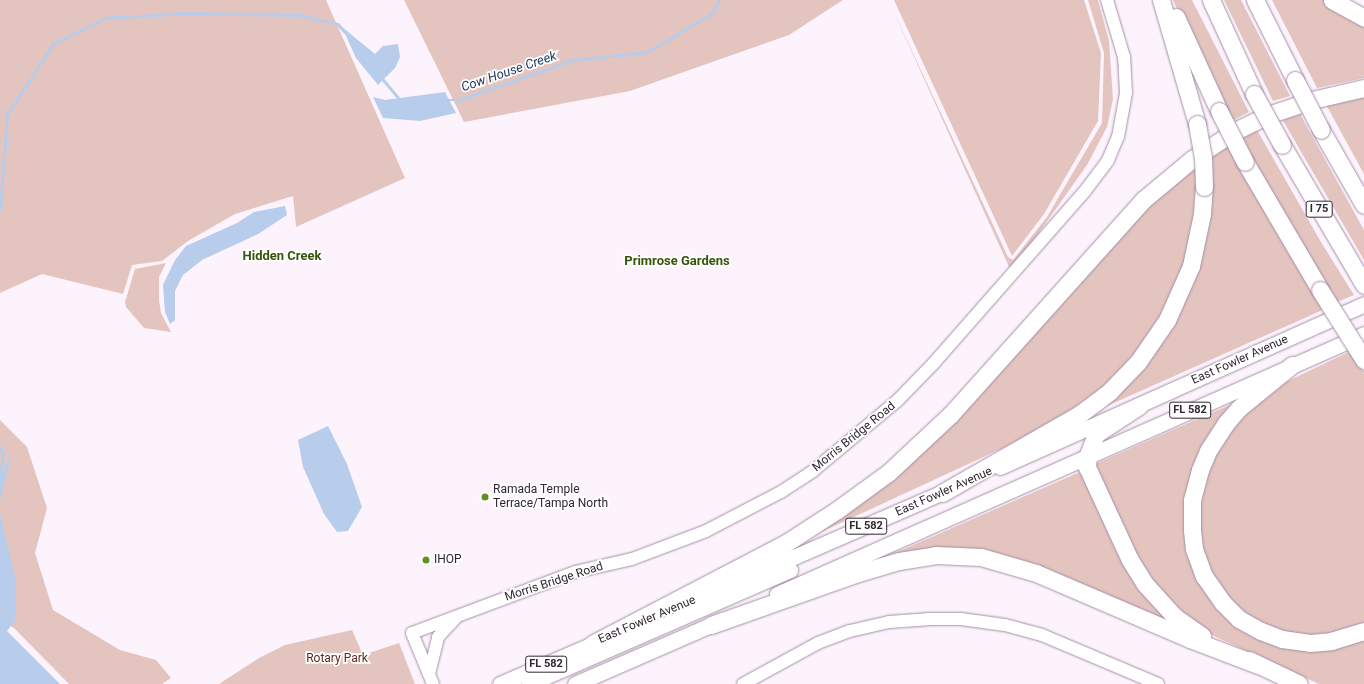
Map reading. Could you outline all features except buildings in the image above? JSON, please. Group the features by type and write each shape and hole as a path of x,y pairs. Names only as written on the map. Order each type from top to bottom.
{"highway":[{"path":"942,493 1080,414 1110,391 1138,362 1167,320 1189,272 1197,242 1204,187 1203,157 1197,124 1161,0"},
{"path":"1169,0 1219,111 1245,162 1320,290 1364,360"},
{"name":"I 75","path":"1211,0 1254,94 1360,279"},
{"path":"1255,0 1321,130 1364,205"},
{"path":"1332,0 1364,18"},
{"path":"592,644 786,542 837,510 888,473 951,414 1143,200 1192,159 1235,131 1268,115 1312,100 1364,88"},
{"path":"1292,365 1239,408 1226,423 1208,451 1200,470 1192,500 1192,530 1194,549 1204,576 1219,598 1239,618 1261,631 1282,639 1310,643 1330,641 1364,631"},
{"path":"1139,406 1096,434 1088,455 1087,467 1118,536 1137,572 1155,598 1188,627 1258,665"},
{"path":"711,625 858,573 899,561 935,555 981,557 1036,574 1258,665 1299,684"}],"main road":[{"name":"East Fowler Avenue","path":"500,684 942,493 1364,304"},
{"name":"FL 582","path":"575,684 711,625 1088,455 1364,334"},
{"path":"528,684 849,543 868,525"}],"street":[{"name":"Morris Bridge Road","path":"431,679 412,633 575,572 632,559 712,527 781,492 813,471 897,401 933,364 1080,197 1108,160 1118,136 1126,94 1124,57 1107,0"},
{"path":"431,679 438,638 459,615"},
{"path":"743,684 818,643 850,631 890,622 928,619 961,619 1005,625 1042,635 1158,684"}],"green space":[{"path":"0,0 326,0 405,178 296,227 293,196 235,214 188,241 162,261 132,265 123,294 42,274 0,293"},
{"path":"404,0 843,0 789,35 630,91 464,122"},
{"path":"894,0 1084,0 1101,53 1098,121 1044,214 1012,256"},
{"path":"1088,0 1098,0 1109,41 1113,99 1107,127 1087,165 1031,244 1010,269 891,6 1008,257 1013,260 1047,217 1102,123 1104,53"},
{"path":"1173,0 1192,0 1249,112 1230,122"},
{"path":"1224,0 1241,0 1290,96 1273,101"},
{"path":"1272,0 1325,0 1364,23 1364,78 1317,88"},
{"path":"1364,93 1364,174 1324,101"},
{"path":"1299,112 1364,230 1364,260 1282,119"},
{"path":"1257,130 1321,242 1354,295 1335,303 1239,140"},
{"path":"1228,144 1325,309 1098,410 1171,322 1208,158"},
{"path":"1197,162 1193,224 1184,265 1162,317 1120,374 1046,428 817,534 815,530 837,518 1132,220"},
{"path":"166,263 159,277 159,300 161,313 171,332 144,328 126,307 125,302 135,269"},
{"path":"1351,351 1364,372 1364,626 1344,633 1291,636 1244,617 1207,574 1194,520 1213,449 1265,392"},
{"path":"1232,404 1204,448 1194,564 1259,634 1364,635 1364,684 1319,684 1195,627 1151,587 1093,465"},
{"path":"0,420 27,447 47,508 35,553 53,610 120,650 156,660 171,678 162,684 69,684 14,628 0,620"},
{"path":"1080,472 1177,624 1017,561 893,554"},
{"name":"Rotary Park","path":"352,630 363,655 399,643 415,684 219,684 259,658 285,645"}],"water":[{"path":"342,27 375,54 383,46 398,44 400,57 395,68 378,85 356,58"},
{"path":"445,92 456,113 420,121 383,118 373,97 385,100"},
{"path":"285,206 287,215 258,234 202,260 183,275 175,291 175,320 170,324 165,312 163,285 175,260 186,246 237,223 254,212"},
{"path":"328,426 347,464 362,507 348,531 337,532 324,514 303,467 298,440"},
{"path":"12,455 0,500 0,476"},
{"path":"0,513 16,581 16,619 7,631 60,684 0,684"}],"waterway":[{"name":"Cow House Creek","path":"447,100 459,100 573,60 647,52 711,14 719,0"},
{"name":"Cow House Creek","path":"0,210 7,115 53,44 105,18 185,13 299,15 338,24 345,32"},
{"name":"Cow House Creek","path":"381,77 401,101"},
{"name":"Cow House Creek","path":"0,446 4,455 0,474"}],"place":[{"name":"Ramada Temple Terrace/Tampa North","path":"485,497"},
{"name":"IHOP","path":"426,560"}],"district":[{"name":"Hidden Creek","path":"282,256"},
{"name":"Primrose Gardens","path":"677,261"}]}
